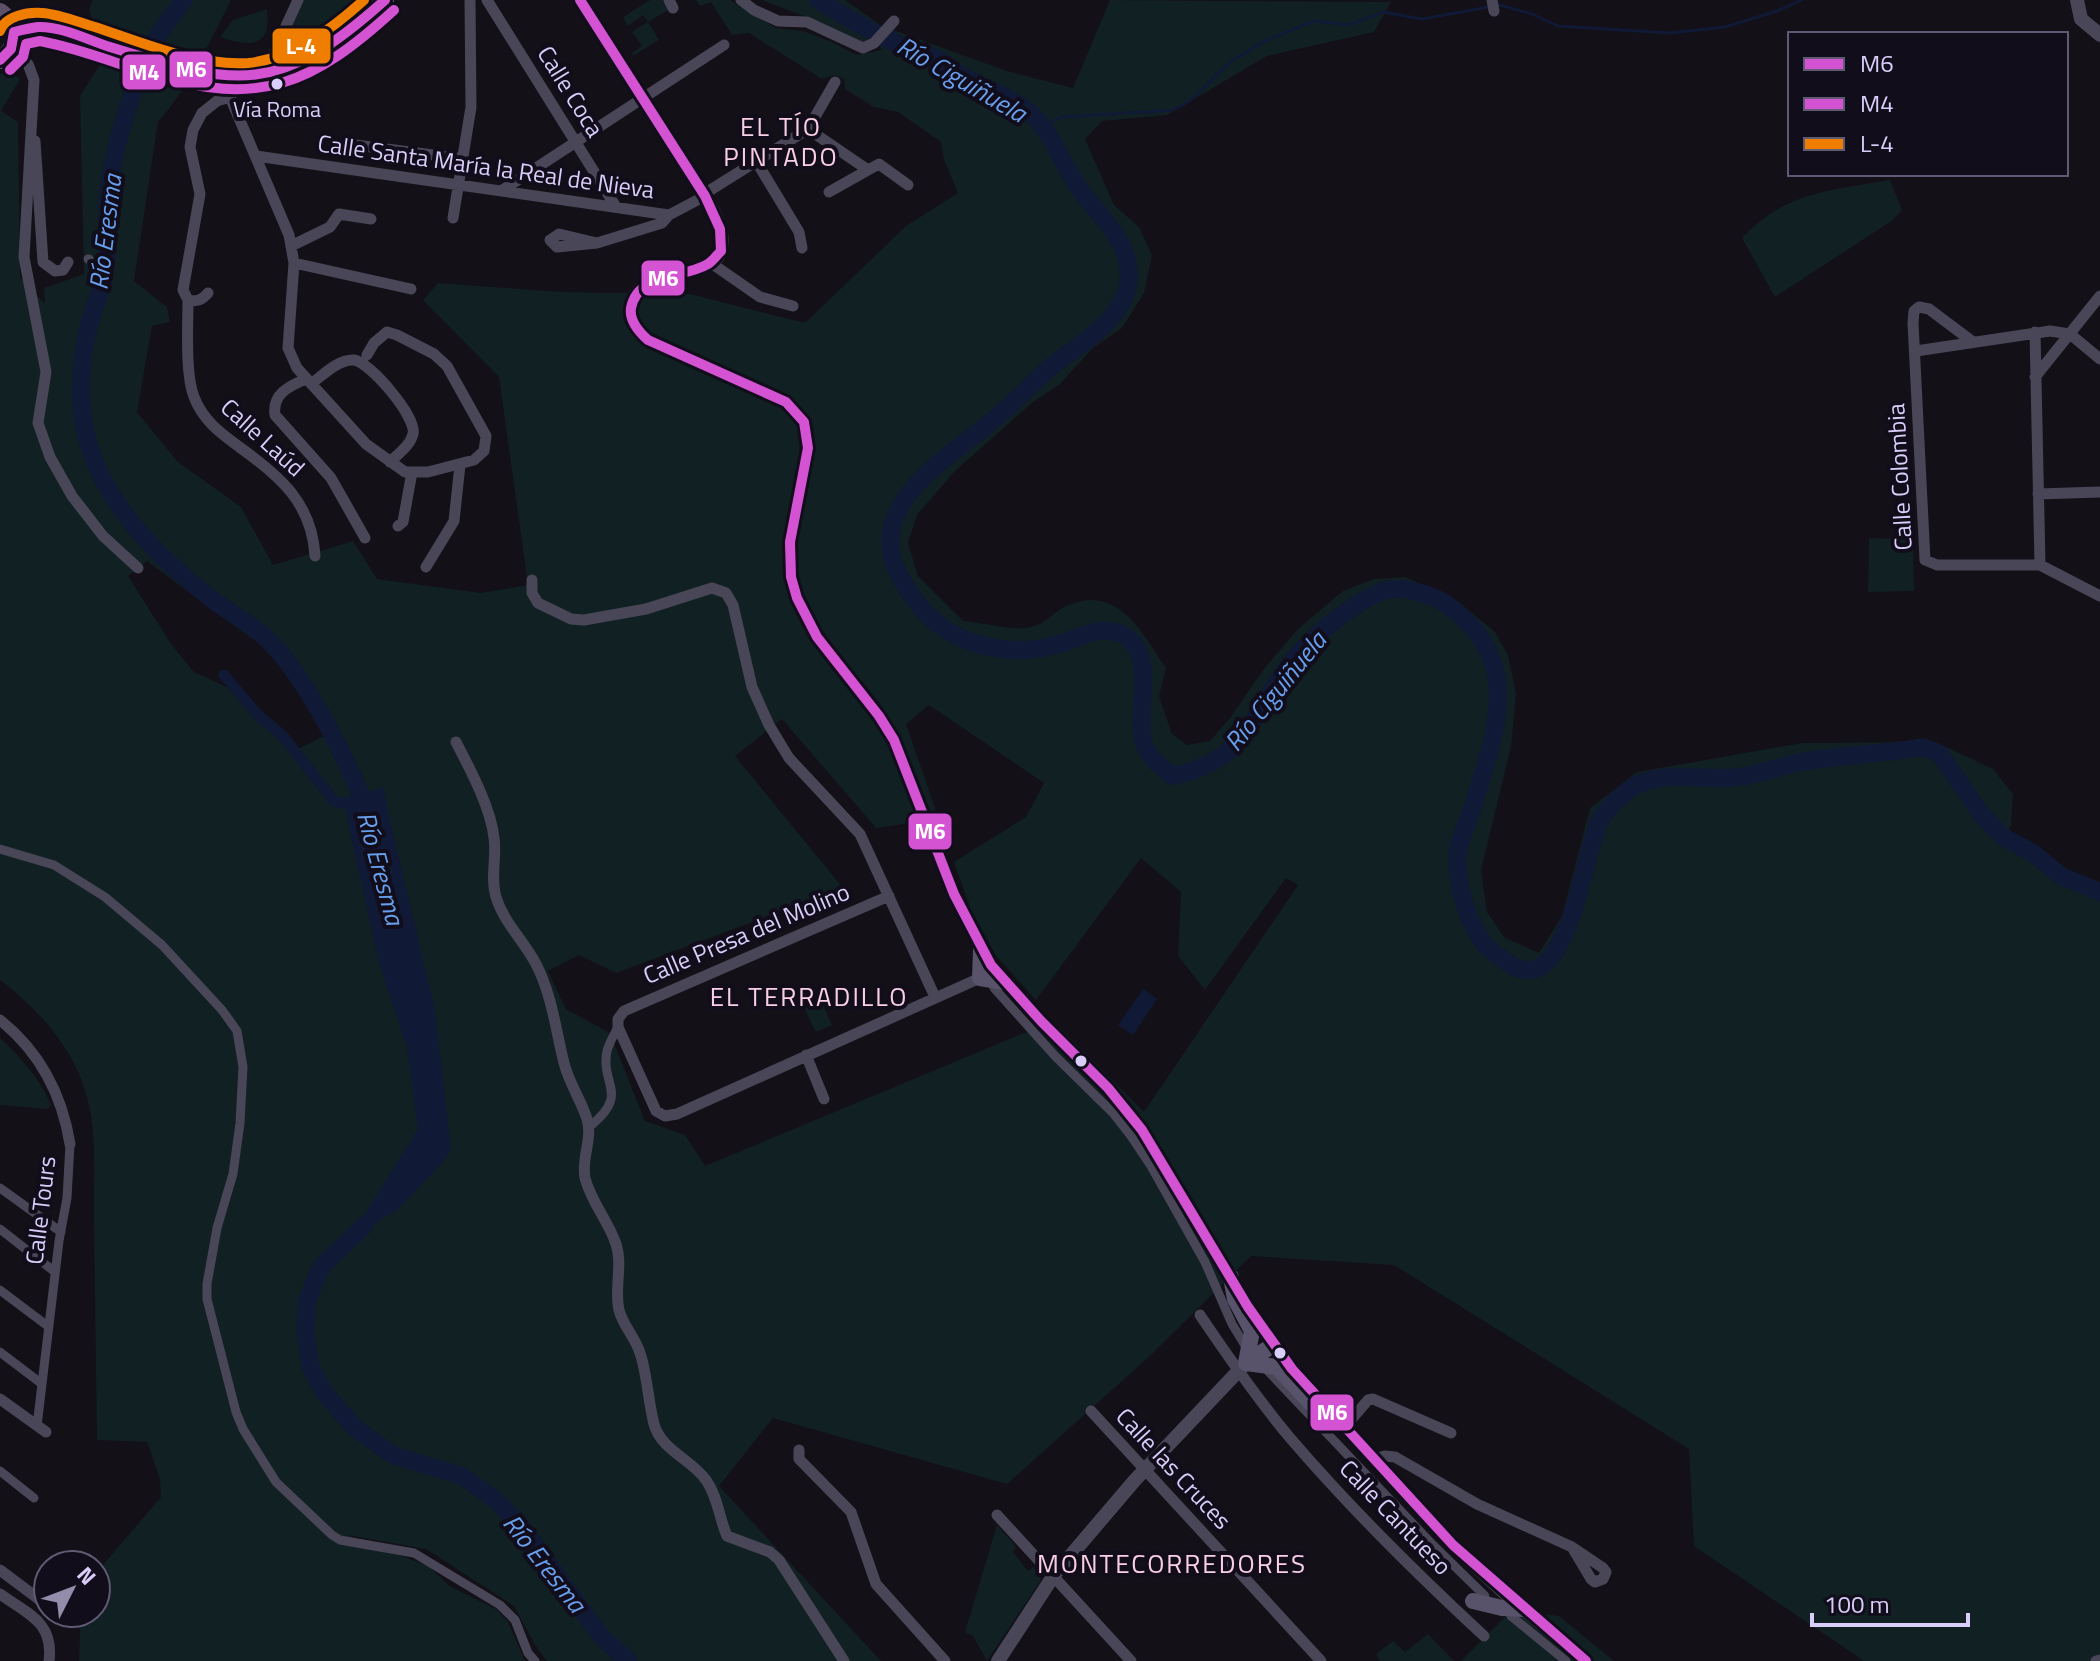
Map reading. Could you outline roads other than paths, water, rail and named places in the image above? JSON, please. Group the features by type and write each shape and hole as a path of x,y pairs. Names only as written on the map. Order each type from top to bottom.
{"main road":[{"path":"6,27 43,19 101,40 213,70 251,76 279,58 329,36 372,0"},
{"path":"279,58 333,45 385,0"},
{"path":"981,950 993,983"},
{"path":"1231,1277 1235,1299 1252,1331 1244,1361"},
{"path":"1244,1361 1273,1345"},
{"path":"1244,1361 1277,1367 1323,1416 1341,1425"},
{"path":"1479,1598 1496,1600 1505,1593"},
{"path":"1479,1598 1517,1612"}],"street":[{"path":"279,58 298,0"},
{"path":"453,218 472,93 470,0"},
{"name":"Calle Coca","path":"487,0 616,207"},
{"path":"580,0 720,221 723,233 720,251 711,263 698,270 656,279 645,285 632,302 634,324 648,340 786,402 804,422 808,448 790,542 791,577 797,598 817,637 894,740 954,894 993,983 1055,1056 1113,1113 1151,1166 1205,1262 1244,1361 1054,1575 998,1661"},
{"path":"741,0 778,21 807,22 863,48 874,43 891,24"},
{"path":"2077,0 2085,24 2100,35"},
{"path":"6,27 33,74 33,121 43,262 55,271 63,270 68,262"},
{"path":"501,191 724,45"},
{"path":"213,70 230,97 286,225 294,263 288,348 297,368 366,444 405,472 428,472 460,465 480,456 486,445 486,436 442,360 387,332 374,343 367,355"},
{"name":"Calle Santa María la Real de Nieva","path":"256,156 669,215 808,129 835,82"},
{"name":"Calle Laúd","path":"230,97 217,101 202,113 193,130 190,147 200,189 183,290 188,300 188,354 193,396 209,425 277,476 298,500 314,533 315,556"},
{"path":"33,121 29,138 24,257 46,372 38,423 50,457 72,496 103,536 138,568"},
{"path":"808,129 868,170"},
{"path":"356,145 464,159"},
{"path":"756,161 799,232 802,248"},
{"path":"829,192 879,164 908,185"},
{"path":"291,246 330,227 339,214 371,219"},
{"path":"597,243 662,223 669,215"},
{"path":"294,263 411,289"},
{"path":"711,263 760,297 793,306"},
{"path":"188,300 199,301 208,293"},
{"path":"2035,377 2100,296"},
{"name":"Calle Colombia","path":"1973,342 1929,309 1919,307 1913,316 1925,560 1937,565 2040,565 2100,596"},
{"path":"1916,351 2050,331 2070,334 2100,359"},
{"path":"2035,332 2040,565"},
{"path":"2035,347 2044,352 2057,349"},
{"path":"365,538 331,478 275,415 275,403 281,393 309,382 341,363 350,360 366,366 413,421 411,439 390,462"},
{"path":"426,567 454,521 460,465"},
{"path":"398,526 403,522 412,472"},
{"path":"2038,494 2100,492"},
{"path":"532,580 532,593 538,603 564,618 579,620 646,609 706,589 719,589 726,593 733,605 752,687 769,725 789,758 860,834 935,997"},
{"path":"456,742 494,832 492,875 496,898 541,975 564,1064 589,1127 585,1178 605,1225 616,1242 620,1262 619,1310 642,1357 645,1385 659,1438 691,1463 707,1481 727,1536 770,1552 779,1560 844,1661"},
{"path":"0,849 54,865 105,897 171,954 237,1031 243,1067 240,1123 233,1174 208,1272 207,1299 236,1412 276,1482 340,1540 414,1553 500,1605 515,1620 528,1653 535,1661"},
{"name":"Calle Presa del Molino","path":"618,1027 622,1012 889,896"},
{"path":"618,1027 654,1107 665,1116 677,1114 935,997 993,983"},
{"path":"993,983 1130,1114 1158,1154 1273,1345 1341,1425 1453,1545 1505,1593 1517,1612 1566,1661"},
{"name":"Calle Tours","path":"0,1020 26,1044 51,1081 60,1102 70,1144 67,1198 42,1384 42,1429"},
{"path":"589,1127 601,1118 611,1099 607,1057 618,1027"},
{"path":"806,1055 824,1099"},
{"path":"0,1188 61,1232"},
{"path":"0,1229 55,1272"},
{"path":"0,1290 49,1327"},
{"name":"Calle Cantueso","path":"1200,1315 1244,1361 1300,1449 1366,1522 1484,1636"},
{"path":"0,1352 42,1384"},
{"path":"1266,1369 1433,1545 1479,1598"},
{"path":"0,1399 42,1429"},
{"path":"1341,1425 1373,1399 1451,1433"},
{"name":"Calle las Cruces","path":"1091,1411 1321,1661"},
{"path":"799,1450 799,1459 851,1512 876,1584 945,1661"},
{"path":"1373,1459 1395,1457 1477,1504 1572,1547"},
{"path":"0,1471 34,1498"},
{"path":"997,1515 1131,1661"},
{"path":"0,1570 32,1594"},
{"path":"0,1594 43,1625 50,1638 49,1661"},
{"name":"Calle Cantueso","path":"1444,1598 1479,1598"},
{"path":"1517,1612 1586,1661"}],"water":[{"path":"384,787 435,1010 451,1148 444,1161 398,1209 348,1241 418,1129 407,1048 378,960 343,799"},
{"path":"1143,989 1157,999 1133,1035 1118,1025"}],"waterway":[{"name":"Río Eresma","path":"184,0 150,51 126,112 114,156 108,196 105,269 82,360 81,399 85,430 107,487 144,537 189,581 261,634 296,674 352,774 369,817"},
{"name":"Río Ciguiñuela","path":"818,0 895,43 944,63 1029,112 1045,129 1074,181 1116,236 1127,260 1127,289 1108,321 934,467 900,507 891,530 892,555 913,597 947,631 978,644 1010,650 1043,648 1100,631 1125,636 1135,645 1143,671 1144,744 1160,766 1173,776 1219,758 1234,745 1247,731 1294,659 1324,629 1358,604 1393,589 1416,592 1443,602 1469,624 1486,647 1495,672 1498,698 1489,753 1458,849 1462,895 1469,917 1486,946 1507,962 1528,970 1546,963 1560,944 1602,817 1630,789 1669,777 1738,777 1801,762 1923,747 1940,754 1981,814 2003,837 2033,853 2061,876 2100,892"},
{"path":"1043,126 1062,117 1173,110 1190,101 1230,62 1263,42 1314,21 1349,25 1383,12 1422,19 1500,5 1532,14 1558,26 1670,33 1725,27 1802,0"},
{"path":"224,675 258,715 283,736 334,801 358,800"},
{"name":"Río Eresma","path":"365,1225 321,1267 307,1300 305,1332 310,1365 323,1391 355,1428 393,1455 462,1476 496,1500 523,1529 601,1636 628,1661"}],"place":[{"name":"Vía Roma","path":"277,84"}],"district":[{"name":"EL TÍO PINTADO","path":"781,141"},
{"name":"EL TERRADILLO","path":"809,996"},
{"name":"MONTECORREDORES","path":"1172,1563"}]}
